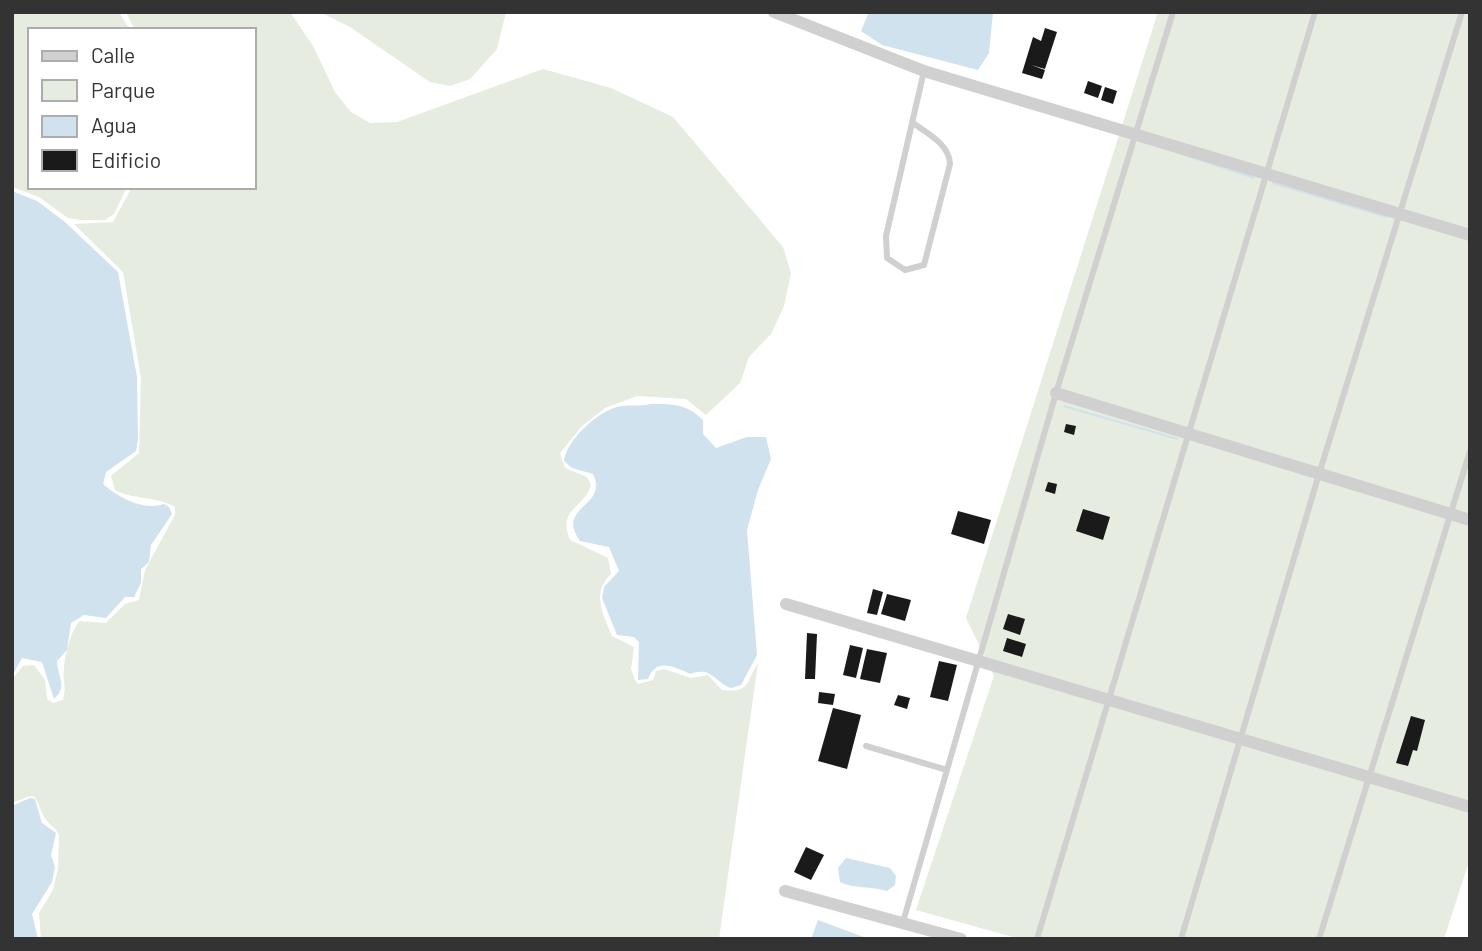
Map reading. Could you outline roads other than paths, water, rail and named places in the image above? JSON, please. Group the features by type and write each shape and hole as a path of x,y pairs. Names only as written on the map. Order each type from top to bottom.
{"street":[{"path":"774,12 924,71 1470,235"},
{"path":"1056,393 1470,520"},
{"path":"786,604 1470,807"},
{"path":"785,891 961,939"}],"lane":[{"path":"903,922 1056,393 1173,12"},
{"path":"1037,939 1315,12"},
{"path":"1181,939 1319,474 1462,12"},
{"path":"914,123 943,147 950,156 950,164 924,265 905,270 887,258 885,247 924,71"},
{"path":"1319,939 1470,451"},
{"path":"866,746 947,770"}],"water":[{"path":"869,12 993,12 989,53 978,70 882,45 861,31"},
{"path":"1145,143 1255,176 1254,179"},
{"path":"1272,182 1388,216 1387,218"},
{"path":"12,191 37,201 65,222 118,272 137,377 138,440 136,451 106,472 103,484 132,502 148,506 164,504 172,514 151,545 149,562 141,569 141,583 134,597 125,597 106,618 84,615 71,623 67,650 57,661 61,690 54,699 42,662 22,658 12,676"},
{"path":"673,405 691,411 703,420 703,434 716,448 747,437 766,437 771,459 758,490 747,530 757,655 741,685 731,688 708,673 690,674 666,666 656,668 648,679 638,680 639,642 634,637 617,635 602,598 604,587 619,571 609,547 580,541 574,529 577,513 594,494 596,485 593,474 572,468 564,461 570,445 584,428 609,410 621,406"},
{"path":"1064,405 1178,438 1178,440 1063,407"},
{"path":"30,798 35,799 42,823 56,833 51,855 55,867 52,882 32,914 38,939 12,939 12,806"},
{"path":"846,858 890,868 896,876 895,885 887,891 840,882 838,868"},
{"path":"818,920 869,939 811,939"}]}
